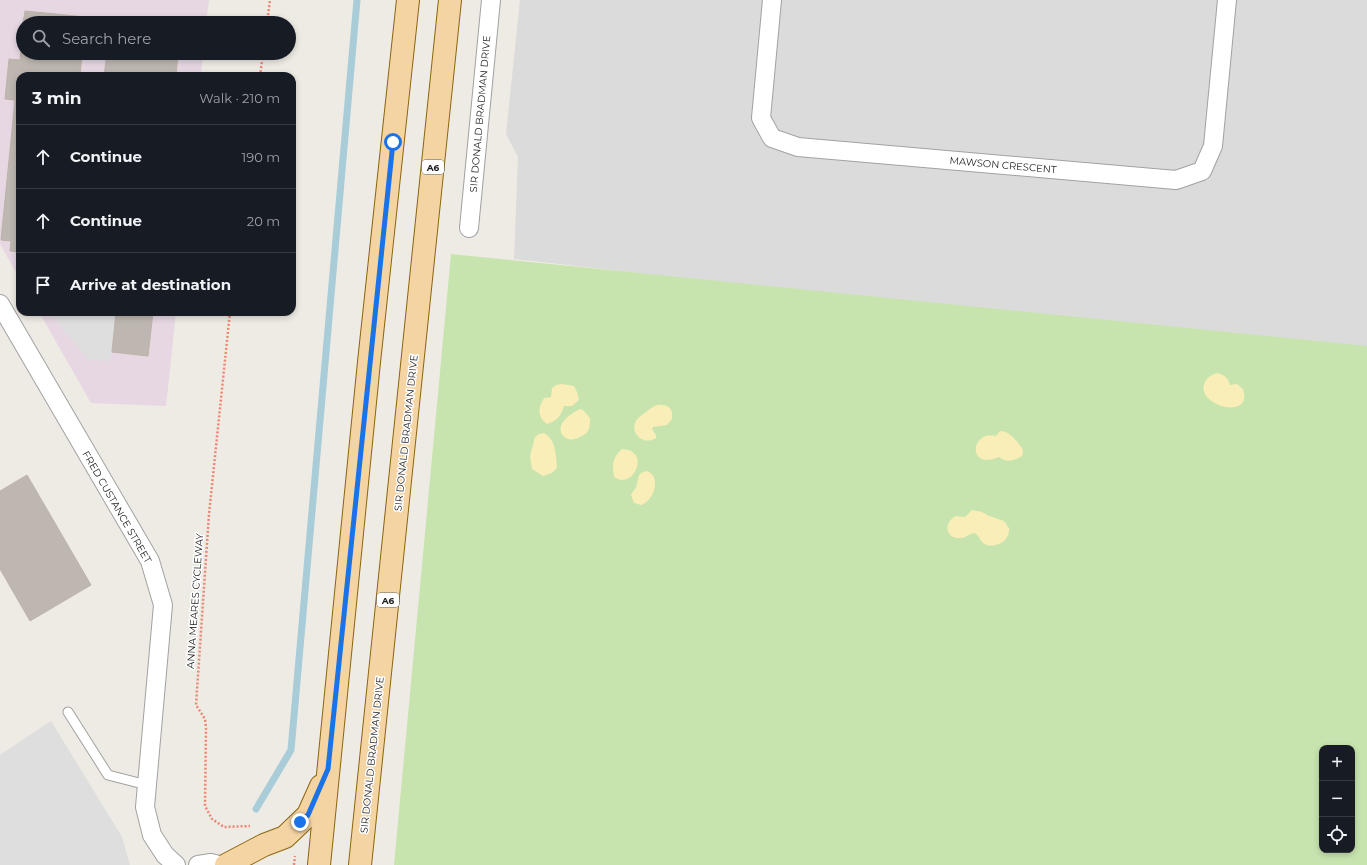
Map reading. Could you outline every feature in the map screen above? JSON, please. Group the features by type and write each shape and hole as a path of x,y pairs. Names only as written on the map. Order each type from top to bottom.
{"main road":[{"path":"319,865 369,362 408,0"},
{"name":"SIR DONALD BRADMAN DRIVE","path":"360,865 450,0"},
{"path":"226,865 264,845 285,838 308,815 328,769"}],"street":[{"name":"SIR DONALD BRADMAN DRIVE","path":"470,228 491,0"},
{"name":"MAWSON CRESCENT","path":"772,0 760,118 772,138 798,147 1176,180 1202,171 1213,146 1227,0"},
{"name":"FRED CUSTANCE STREET","path":"0,304 150,561 163,605 145,807 152,835 165,855 176,865"},
{"path":"198,865 219,865"}],"lane":[{"path":"68,712 108,775 147,785"}],"path":[{"path":"268,16 270,0"},
{"path":"261,72 262,60"},
{"name":"ANNA MEARES CYCLEWAY","path":"230,316 209,514 196,705 205,719 206,728 205,806 212,819 224,827 253,826"},
{"path":"294,865 295,856"}],"shaded area":[{"path":"0,0 209,0 207,16 16,16 16,60 202,60 201,72 16,72 16,272 0,244"},
{"path":"520,0 1367,0 1367,353 1281,345 514,259 518,157 506,134"},
{"path":"41,316 176,316 166,406 91,403"},
{"path":"55,316 116,316 112,352 109,361 88,360 55,319"},
{"path":"51,721 122,837 130,865 0,865 0,755"}],"green space":[{"path":"451,254 1367,346 1367,865 394,865"}],"sand":[{"path":"1217,373 1226,377 1230,385 1237,384 1243,389 1244,399 1240,405 1233,407 1224,406 1215,403 1207,397 1204,390 1205,382 1210,376"},
{"path":"562,384 574,386 579,400 572,406 564,406 558,418 547,424 540,415 541,405 544,398 551,397 552,388 556,385"},
{"path":"657,405 664,405 671,409 672,419 667,425 653,427 652,429 656,435 656,438 647,441 643,440 635,431 635,423 641,415"},
{"path":"581,409 590,418 590,426 588,431 579,438 567,439 561,433 562,423 569,416"},
{"path":"1002,431 1014,438 1019,444 1023,450 1022,456 1010,461 999,457 988,460 981,459 977,455 977,443 981,438 988,435 996,436"},
{"path":"544,433 551,439 553,444 556,453 557,468 552,473 543,476 532,469 530,456 535,437"},
{"path":"622,449 631,451 636,456 638,462 633,475 627,479 621,480 614,477 613,465 616,455"},
{"path":"647,471 652,474 654,478 655,483 653,494 646,503 641,505 634,503 631,495 636,487 638,477 641,473"},
{"path":"972,510 982,512 1004,521 1009,528 1009,533 1005,540 992,546 982,542 974,533 962,538 957,538 949,534 948,527 952,519 956,516 965,517"}],"building":[{"path":"25,11 75,16 24,16"},
{"path":"9,59 81,60 80,72 16,72 16,252 10,251 11,241 1,240 15,100 5,99"},
{"path":"106,60 177,60 176,72 105,72"},
{"path":"116,316 153,316 148,356 112,352"},
{"path":"27,475 91,585 30,621 0,569 0,491"}],"waterway":[{"path":"256,809 291,750 357,0"}],"route":[{"path":"300,822 308,815 328,769 393,142"}]}
